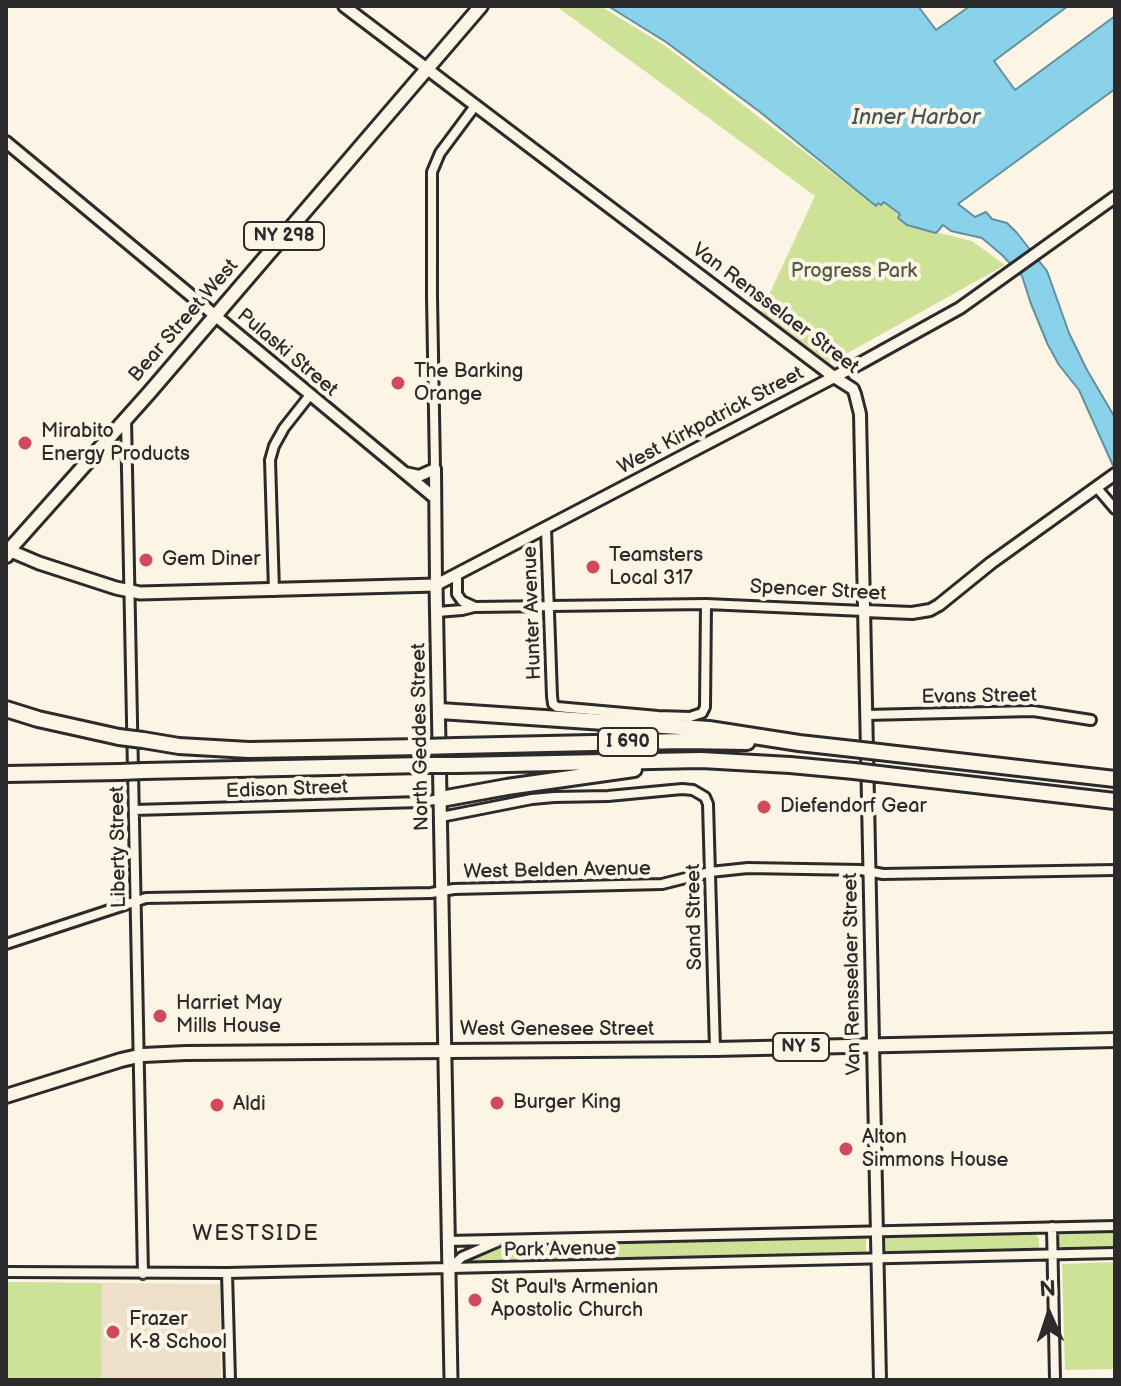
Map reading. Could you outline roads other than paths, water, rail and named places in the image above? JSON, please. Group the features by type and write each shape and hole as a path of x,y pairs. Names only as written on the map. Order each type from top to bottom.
{"highway":[{"name":"I 690","path":"6,709 62,725 179,746 249,750 683,741 799,743 1115,779"},
{"path":"440,711 709,729 799,743"},
{"name":"I 690","path":"6,774 701,760 854,771 1115,801"},
{"path":"441,799 631,770 730,762"}],"main road":[{"name":"Bear Street West","path":"7,551 126,419 481,6"},
{"path":"7,551 129,591 154,594 436,585"},
{"name":"North Geddes Street","path":"436,585 451,1380"},
{"name":"West Genesee Street","path":"6,1096 121,1060 186,1053 715,1049 1115,1040"}],"street":[{"name":"Van Rensselaer Street","path":"344,6 853,389 858,400 880,1380"},
{"name":"North Geddes Street","path":"436,585 432,172 440,153 475,106"},
{"name":"Pulaski Street","path":"6,142 435,498"},
{"name":"West Kirkpatrick Street","path":"436,585 960,308 1115,197"},
{"path":"274,591 270,460 284,428 310,395"},
{"name":"Liberty Street","path":"126,419 143,1274"},
{"path":"405,473 419,476 435,469"},
{"name":"Spencer Street","path":"437,612 474,607 706,604 912,613 930,610 1111,477"},
{"path":"1097,488 1115,509"},
{"name":"Hunter Avenue","path":"546,529 552,696 553,704 557,707 658,716 697,716 702,713 705,707 706,604"},
{"path":"457,576 457,594 462,601 474,607"},
{"name":"Evans Street","path":"866,715 1033,711 1091,720"},
{"name":"Sand Street","path":"441,817 554,797 682,789 705,797 708,804 715,1049"},
{"name":"Edison Street","path":"134,810 441,799"},
{"name":"West Belden Avenue","path":"6,944 146,898 431,893 662,884 710,872 748,868 918,875 1115,870"},
{"name":"Park Avenue","path":"448,1241 1115,1226"},
{"path":"1052,1227 1055,1380"},
{"path":"449,1269 462,1257 504,1239"},
{"name":"Park Avenue","path":"6,1272 227,1273 1115,1253"},
{"path":"227,1273 230,1380"}],"water":[{"name":"Inner Harbor","path":"608,6 918,6 936,30 970,6 1068,6 994,61 1015,90 1115,16 1115,89 958,204 975,217 986,212 992,219 1007,223 1047,271 1069,333 1114,416 1115,470 1079,390 1048,345 1022,276 1002,255 982,238 951,231 943,225 936,233 907,225 898,218 900,214 884,202 876,206 760,112 666,42"}],"place":[{"name":"The Barking Orange","path":"398,383"},
{"name":"Mirabito Energy Products","path":"25,443"},
{"name":"Gem Diner","path":"146,560"},
{"name":"Teamsters Local 317","path":"593,567"},
{"name":"Diefendorf Gear","path":"764,807"},
{"name":"Harriet May Mills House","path":"160,1016"},
{"name":"Burger King","path":"497,1103"},
{"name":"Aldi","path":"217,1105"},
{"name":"Alton Simmons House","path":"846,1149"},
{"name":"St Paul's Armenian Apostolic Church","path":"475,1300"},
{"name":"Frazer K-8 School","path":"113,1332"}],"district":[{"name":"WESTSIDE","path":"256,1234"}],"park label":[{"name":"Progress Park","path":"854,272"}]}
